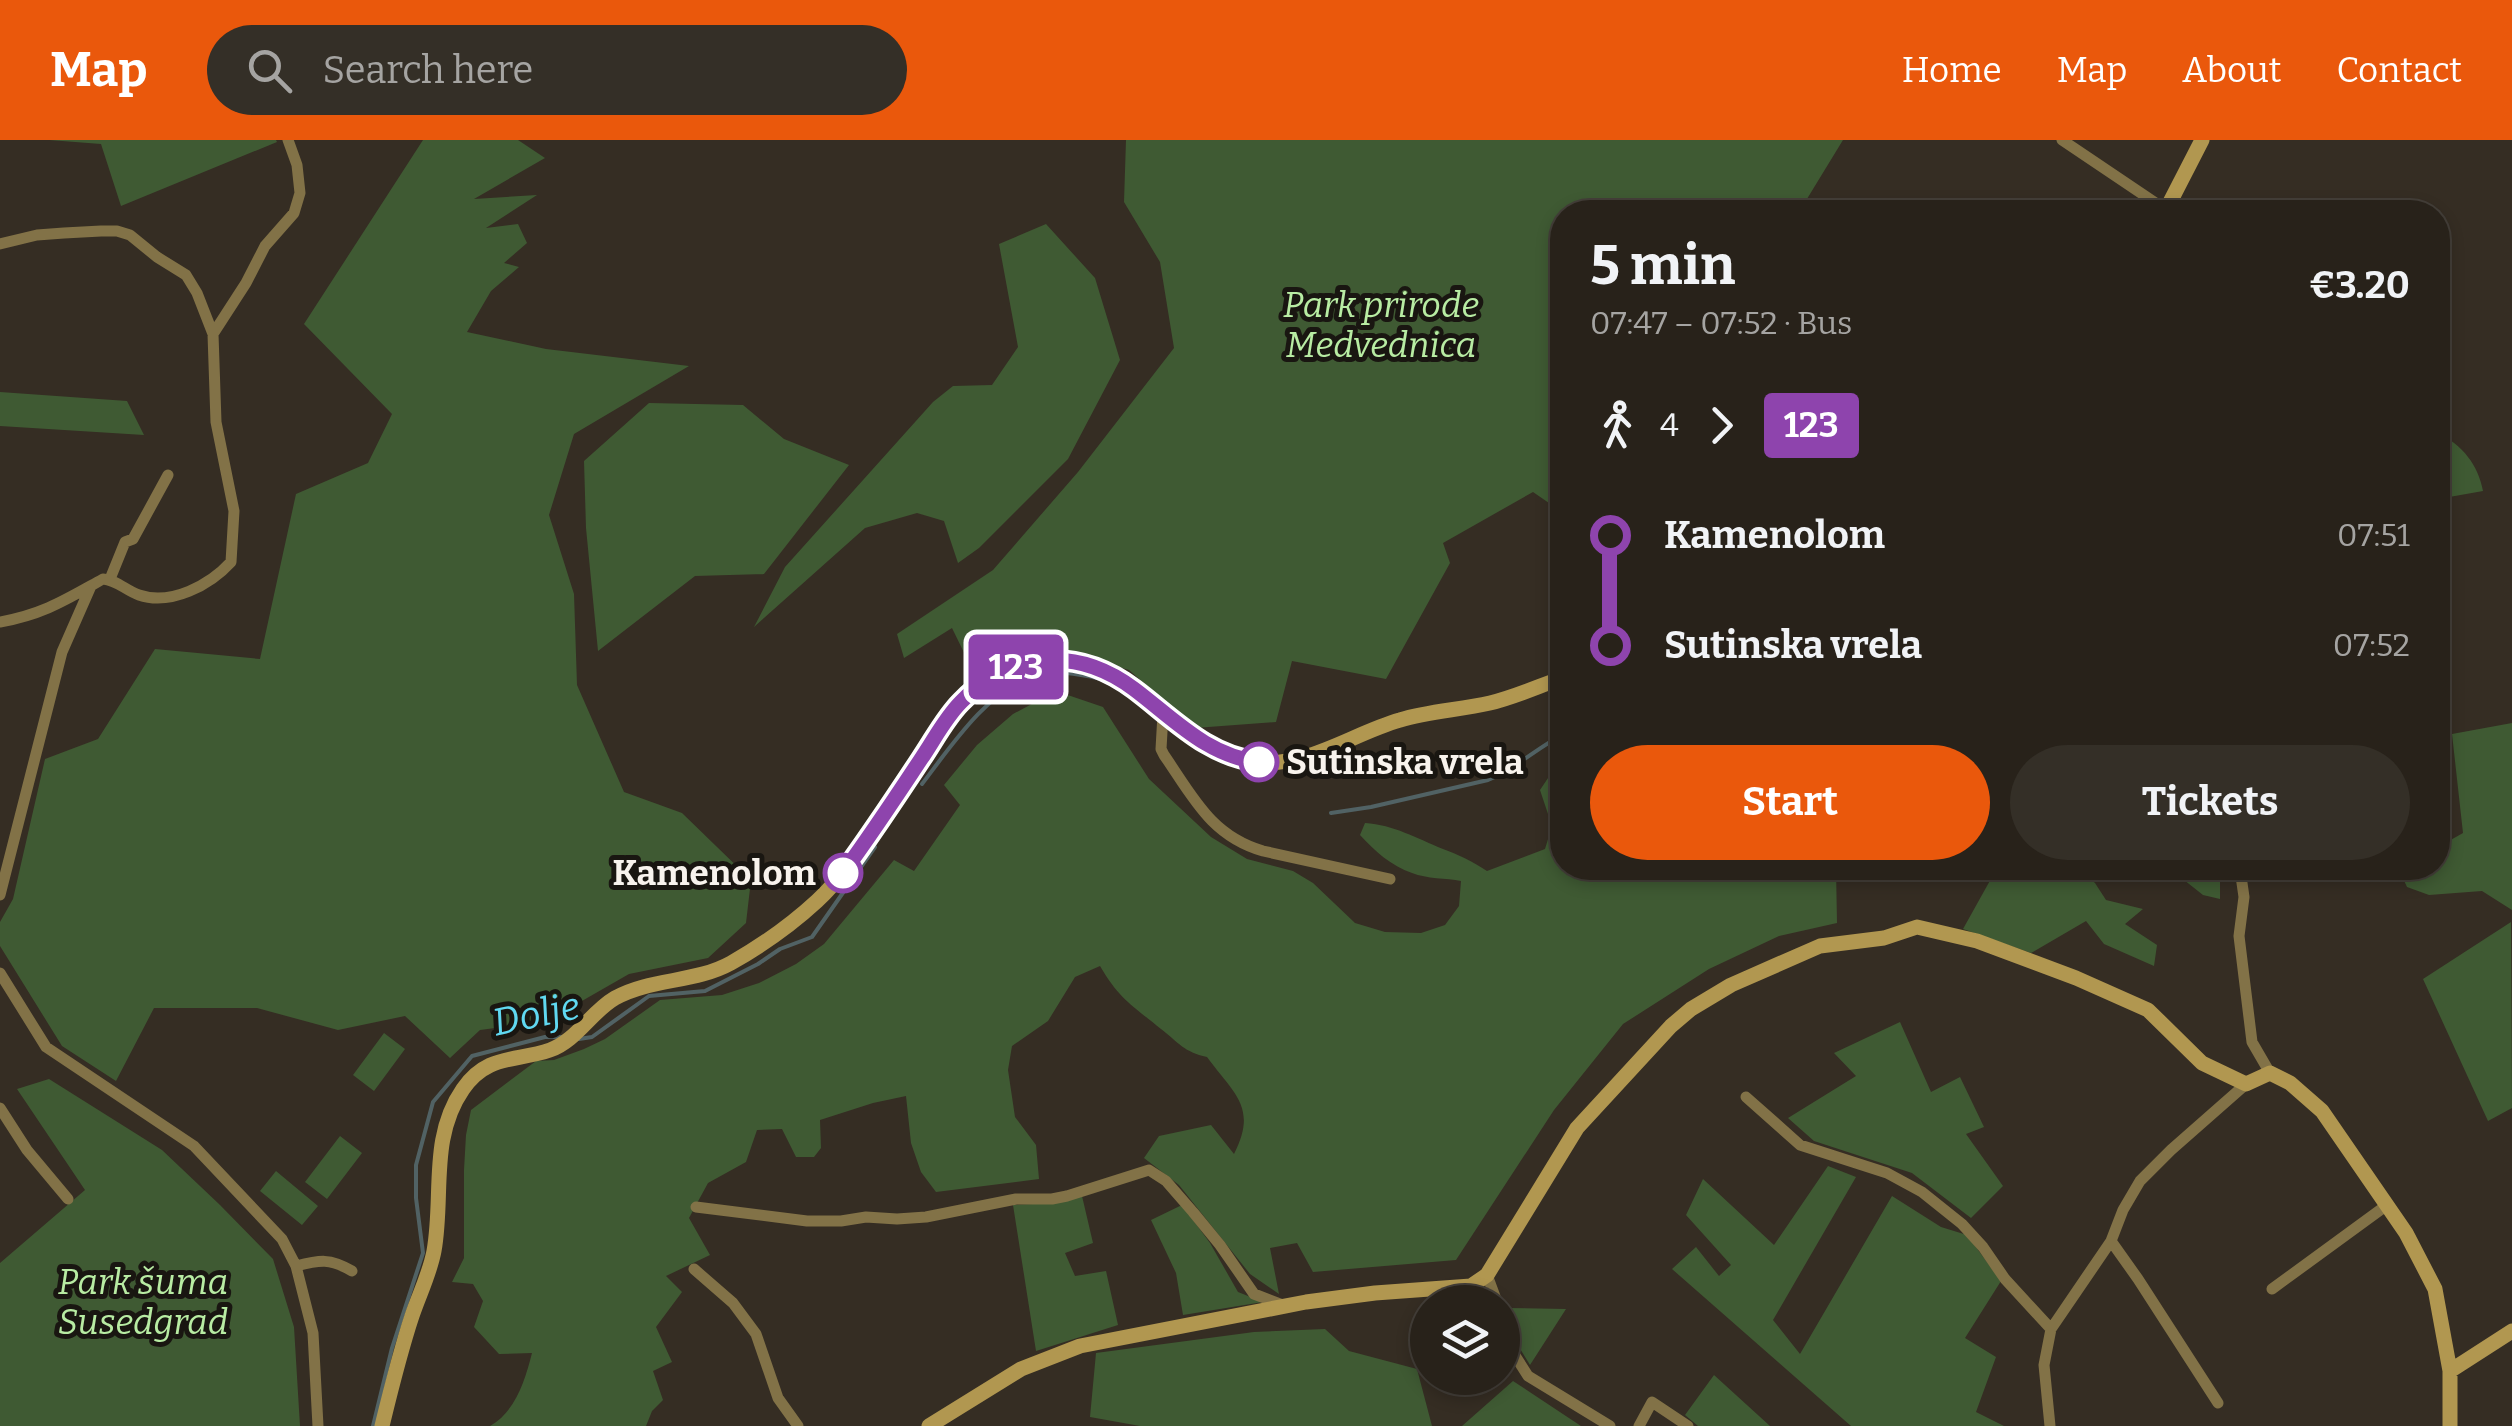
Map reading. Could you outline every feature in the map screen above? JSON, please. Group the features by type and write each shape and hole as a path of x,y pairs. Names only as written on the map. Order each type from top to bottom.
{"street":[{"path":"213,334 266,246 294,213 300,194 297,166 288,140"},
{"path":"2062,140 2150,200"},
{"path":"2172,200 2202,140"},
{"path":"0,244 37,235 117,231 186,275 213,334 216,422 234,512 231,562 212,578 176,596 139,595 103,579 47,610 0,622"},
{"path":"110,579 125,542 133,538 168,475"},
{"path":"0,895 62,652 91,586"},
{"path":"382,1426 399,1356 433,1256 440,1151 451,1110 467,1083 476,1072 500,1060 562,1045 602,1006 624,994 719,969 803,913 843,873 955,708 976,688 1012,668 1040,660 1077,661 1106,670 1203,744 1254,762 1280,762 1318,754 1393,722 1492,702 1550,682"},
{"path":"1163,714 1164,755 1201,810 1225,834 1244,845 1390,880"},
{"path":"2242,880 2244,897 2238,936 2252,1042 2270,1073 2322,1111 2406,1233 2435,1289 2450,1371 2450,1426"},
{"path":"929,1426 1021,1369 1080,1346 1349,1296 1471,1286 1487,1275 1577,1128 1671,1026 1731,985 1820,946 1884,938 1916,927 1976,941 2148,1010 2202,1062 2246,1084"},
{"path":"0,973 46,1047 194,1146 282,1239 296,1266 313,1333 318,1426"},
{"path":"2050,1426 2044,1366 2051,1328 2111,1242 2123,1210 2140,1182 2246,1084 2270,1073"},
{"path":"1746,1098 1800,1145 1886,1172 1922,1192 1962,1224 2005,1280 2051,1328"},
{"path":"0,1108 27,1150 68,1199"},
{"path":"696,1206 808,1221 866,1217 897,1220 1016,1200 1052,1199 1149,1170 1175,1191 1254,1294 1285,1306"},
{"path":"2272,1289 2387,1205"},
{"path":"2111,1242 2218,1402"},
{"path":"296,1266 318,1260 337,1262 352,1271"},
{"path":"694,1268 734,1303 756,1334 778,1398 798,1426"},
{"path":"1487,1275 1490,1285"},
{"path":"2450,1371 2512,1331"},
{"path":"1520,1363 1528,1376 1610,1426"},
{"path":"1639,1426 1652,1402 1688,1426"}],"green space":[{"path":"49,140 277,142 121,206 101,144"},
{"path":"423,140 518,140 545,158 474,199 537,195 486,228 518,224 527,243 504,263 519,267 491,291 467,332 546,349 689,366 574,434 549,515 574,594 577,685 624,792 682,813 751,880 746,923 708,958 629,974 547,1021 480,1030 450,1058 405,1016 338,1030 257,1008 154,1008 116,1081 62,1046 0,946 0,922 13,899 45,759 98,739 155,649 260,659 296,494 368,463 392,414 304,324"},
{"name":"Park prirode Medvednica","path":"1126,140 1843,140 1806,200 1550,200 1550,504 1533,492 1443,543 1450,563 1386,679 1292,661 1276,722 1195,728 1129,670 1074,654 1008,660 974,673 952,628 904,658 897,634 993,570 1078,472 1174,348 1160,262 1124,202"},
{"path":"1046,224 1095,278 1120,360 1068,459 979,548 958,563 944,521 917,513 865,528 754,627 785,567 933,402 953,386 992,385 1018,347 999,244"},
{"path":"0,392 127,401 144,435 0,426"},
{"path":"649,403 743,405 784,439 849,465 764,574 695,576 598,651 584,461"},
{"path":"2450,440 2468,456 2483,491 2450,497"},
{"path":"1056,691 1103,707 1149,779 1211,837 1247,859 1293,871 1313,883 1355,923 1385,932 1421,933 1445,925 1459,906 1461,881 1424,876 1397,866 1360,835 1365,823 1405,833 1487,871 1545,849 1550,833 1550,880 1836,880 1837,923 1779,936 1709,969 1623,1024 1554,1110 1456,1260 1313,1272 1297,1243 1270,1248 1279,1294 1250,1274 1179,1185 1144,1158 1159,1136 1211,1125 1234,1154 1244,1124 1240,1102 1207,1057 1182,1046 1134,1007 1120,995 1100,966 1075,977 1048,1021 1012,1046 1008,1070 1015,1117 1036,1145 1039,1179 936,1192 921,1172 911,1143 906,1096 820,1120 821,1148 814,1157 796,1157 782,1129 757,1130 746,1162 708,1183 689,1218 710,1255 666,1276 682,1292 656,1327 672,1362 653,1371 663,1400 652,1411 646,1426 490,1426 513,1403 532,1353 499,1354 474,1327 483,1301 473,1284 452,1282 464,1258 464,1170 471,1110 536,1061 554,1060 605,1039 660,1000 722,995 759,983 824,944 894,860 914,871 960,805 944,785 977,745 1013,714"},
{"path":"2512,723 2512,910 2482,891 2429,895 2407,887 2404,880 2450,880 2450,840 2463,833 2452,734"},
{"path":"1550,775 1550,820 1540,790"},
{"path":"1990,880 2092,880 2106,900 2143,909 2125,924 2157,945 2154,966 2104,944 2086,921 2031,953 1963,929"},
{"path":"2184,880 2220,880 2220,899 2203,895"},
{"path":"2511,922 2512,1108 2488,1121 2423,979"},
{"path":"1900,1022 1931,1092 1960,1077 1984,1127 1966,1134 2003,1186 1971,1218 1912,1173 1814,1141 1788,1118 1856,1076 1834,1053"},
{"path":"384,1033 405,1049 374,1091 353,1075"},
{"name":"Park šuma Susedgrad","path":"49,1079 162,1150 273,1259 294,1327 300,1426 0,1426 0,1263 85,1190 17,1089"},
{"path":"340,1136 362,1153 327,1199 305,1182"},
{"path":"1828,1166 1856,1177 1773,1320 1800,1354 1892,1196 1941,1227 1967,1235 2001,1281 1965,1338 1996,1357 1976,1412 2004,1426 1851,1426 1672,1269 1696,1247 1719,1276 1731,1265 1686,1215 1703,1179 1774,1245"},
{"path":"276,1171 318,1206 302,1225 260,1191"},
{"path":"1082,1196 1093,1243 1065,1253 1075,1276 1106,1271 1118,1325 1036,1351 1013,1205 1056,1203"},
{"path":"1182,1205 1238,1292 1263,1302 1183,1315 1176,1273 1151,1220"},
{"path":"1520,1308 1566,1309 1530,1365 1520,1349"},
{"path":"1325,1329 1349,1351 1410,1367 1410,1395 1424,1395 1432,1426 1140,1426 1090,1417 1096,1353 1254,1332"},
{"path":"1714,1375 1770,1426 1698,1426 1685,1415"},
{"path":"1520,1386 1581,1426 1462,1426 1497,1395 1520,1395"}],"waterway":[{"name":"Dolje","path":"922,784 985,707 1016,684 1049,673 1101,679"},
{"name":"Dolje","path":"1331,813 1488,780 1550,743"},
{"name":"Dolje","path":"579,1039 592,1037 649,996 705,991 780,949 812,937 875,847"},
{"name":"Dolje","path":"373,1426 392,1348 423,1253 416,1165 433,1102 472,1056 545,1037 565,1037"}],"bus line":[{"name":"123","path":"843,873 955,708 968,694 1012,668 1064,659 1106,670 1203,744 1259,762"}],"place":[{"name":"Sutinska vrela","path":"1259,762"},
{"name":"Kamenolom","path":"843,873"}]}
